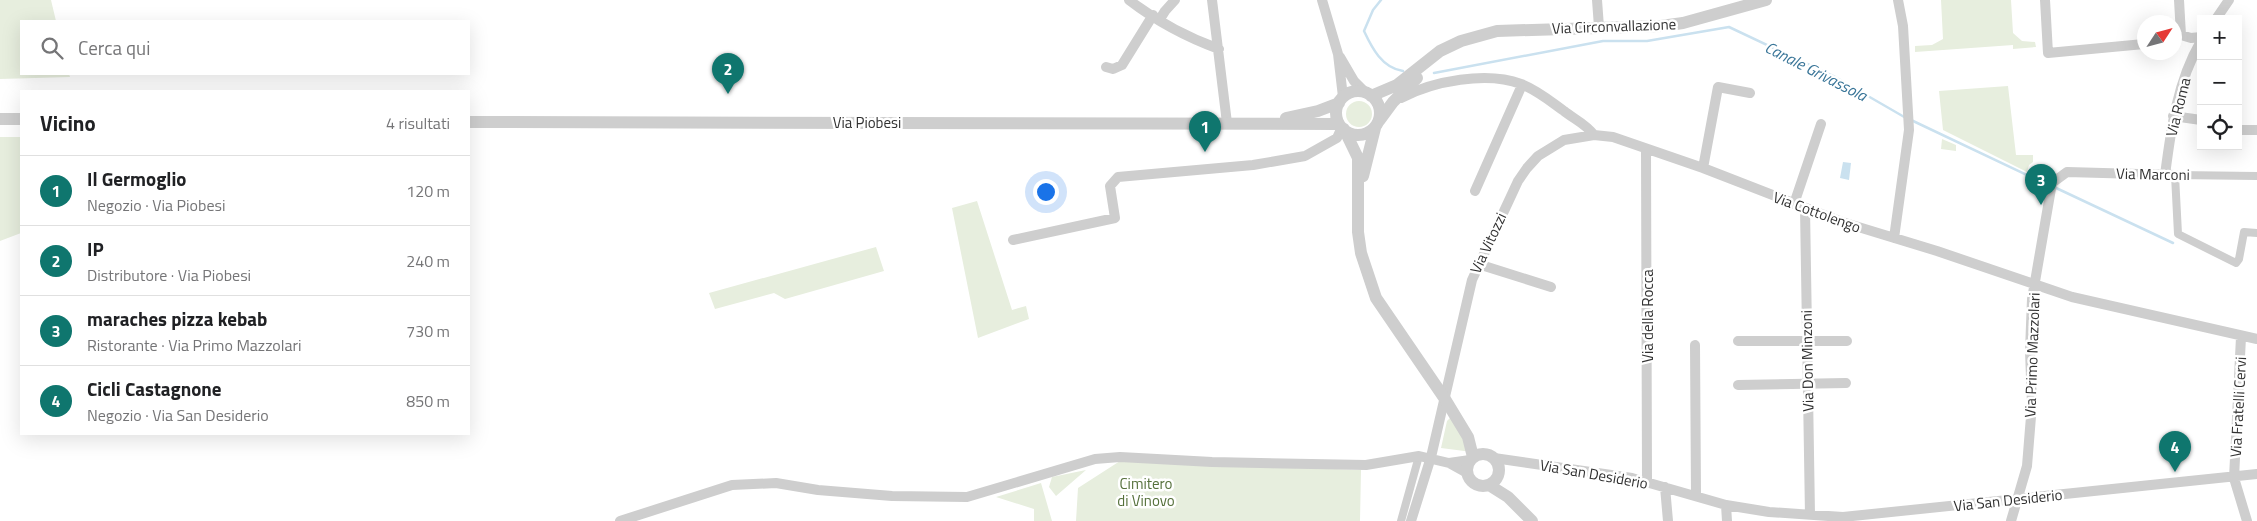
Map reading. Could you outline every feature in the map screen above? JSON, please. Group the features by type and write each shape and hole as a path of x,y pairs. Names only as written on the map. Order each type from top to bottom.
{"street":[{"path":"1129,0 1156,17 1219,49"},
{"path":"1106,67 1113,69 1122,65 1156,17 1174,0"},
{"path":"1212,0 1227,123"},
{"path":"1322,0 1338,54 1341,100 1337,110 1341,127 1358,158 1358,232 1361,254 1376,298 1445,399 1468,437 1475,457 1467,473"},
{"path":"1597,0 1599,27"},
{"name":"Via Circonvallazione","path":"1369,94 1397,85 1440,51 1461,41 1496,31 1661,26 1683,23 1766,0"},
{"path":"1894,238 1909,120 1903,26 1898,0"},
{"path":"2045,0 2048,53 2137,45"},
{"path":"2179,0 2179,15"},
{"path":"2219,15 2229,0"},
{"path":"2182,40 2191,44 2197,43"},
{"name":"Via Circonvallazione","path":"1377,124 1393,102 1422,73 1461,41"},
{"name":"Via Roma","path":"2170,175 2173,116 2197,48"},
{"path":"1338,54 1354,81 1369,94 1379,107 1377,124 1359,190"},
{"path":"1393,102 1415,90 1433,84 1488,78 1505,79 1539,93 1583,123 1594,135"},
{"path":"1475,191 1522,85"},
{"path":"1702,168 1718,87 1750,93"},
{"path":"1341,100 1354,92 1369,94"},
{"name":"Via Piobesi","path":"1265,123 1318,111 1341,100"},
{"path":"2178,100 2187,118"},
{"path":"2173,116 2197,119"},
{"path":"0,119 20,119"},
{"name":"Via Piobesi","path":"470,122 1265,123 1341,127"},
{"path":"1341,127 1349,133 1363,135 1377,124"},
{"path":"1794,204 1821,124"},
{"path":"1012,240 1115,218 1110,186 1118,177 1253,165 1305,156 1337,138 1341,127"},
{"path":"2242,130 2257,130"},
{"name":"Via Cottolengo","path":"1594,135 1613,137 1702,168 1842,222 2072,297 2241,337 2257,339"},
{"name":"Via Vitozzi","path":"1411,521 1431,457 1472,280 1478,264 1518,181 1527,168 1538,156 1564,140 1594,135"},
{"name":"Via della Rocca","path":"1646,149 1647,482"},
{"name":"Via Marconi","path":"2052,186 2067,172 2257,176"},
{"path":"2170,175 2178,234 2236,263 2240,259 2244,232 2257,233"},
{"name":"Via Primo Mazzolari","path":"2011,521 2027,466 2032,404 2030,351 2035,284 2052,186"},
{"name":"Via Don Minzoni","path":"1805,208 1810,515"},
{"path":"1478,264 1550,287"},
{"name":"Via Fratelli Cervi","path":"2241,337 2234,478 2247,521"},
{"path":"1738,341 1847,341"},
{"path":"1695,345 1696,496"},
{"path":"1738,385 1846,383"},
{"path":"1401,521 1419,456"},
{"path":"620,521 732,485 776,483 818,490 892,496 967,496 1095,459 1120,457 1212,462 1366,465 1419,456 1431,457 1449,463 1467,473 1476,484 1493,482"},
{"path":"1449,463 1475,457 1501,461 1493,482"},
{"name":"Via San Desiderio","path":"1501,461 1632,478 1726,505 1769,512 1843,517 2018,498 2234,478 2257,474"},
{"path":"1493,482 1532,521"},
{"path":"1665,487 1668,521"},
{"path":"1726,505 1727,521"}],"green space":[{"path":"0,0 51,0 56,20 20,20 20,75 69,75 70,77 0,79"},
{"path":"1941,0 2011,0 2013,33 2022,41 2035,42 2036,47 2013,49 2013,45 1915,52 1915,46 1932,45 1943,39"},
{"path":"2008,86 2016,155 2033,155 2033,162 2029,165 2027,172 1943,130 1939,91"},
{"path":"1359,101 1368,105 1372,114 1368,123 1359,127 1350,123 1346,114 1350,105"},
{"path":"0,137 20,137 20,233 0,241"},
{"path":"1942,139 1956,145 1956,151 1941,149"},
{"path":"977,201 1012,310 1026,306 1029,319 978,338 952,208"},
{"path":"876,247 884,271 785,299 774,293 715,309 709,293"},
{"path":"1451,417 1472,452 1441,448 1447,421"},
{"name":"Cimitero di Vinovo","path":"1120,461 1361,470 1360,521 1076,521 1078,488"},
{"path":"1086,470 1056,496 1049,487 1052,477"},
{"path":"1041,483 1052,521 1034,521 1034,509 996,497"}],"water":[{"path":"1843,162 1851,163 1849,180 1840,178"}],"waterway":[{"name":"Canale Grivassola","path":"1381,0 1373,10 1364,31 1374,50 1384,62 1403,71"},
{"name":"Canale Grivassola","path":"1434,73 1603,41 1647,41 1729,27 1835,77 1906,118"},
{"name":"Canale Grivassola","path":"1911,120 2048,185"},
{"name":"Canale Grivassola","path":"2054,187 2173,243"}],"place":[{"name":"IP","path":"728,94"},
{"name":"Il Germoglio","path":"1205,152"},
{"name":"maraches pizza kebab","path":"2041,205"},
{"name":"Cicli Castagnone","path":"2175,472"}]}
